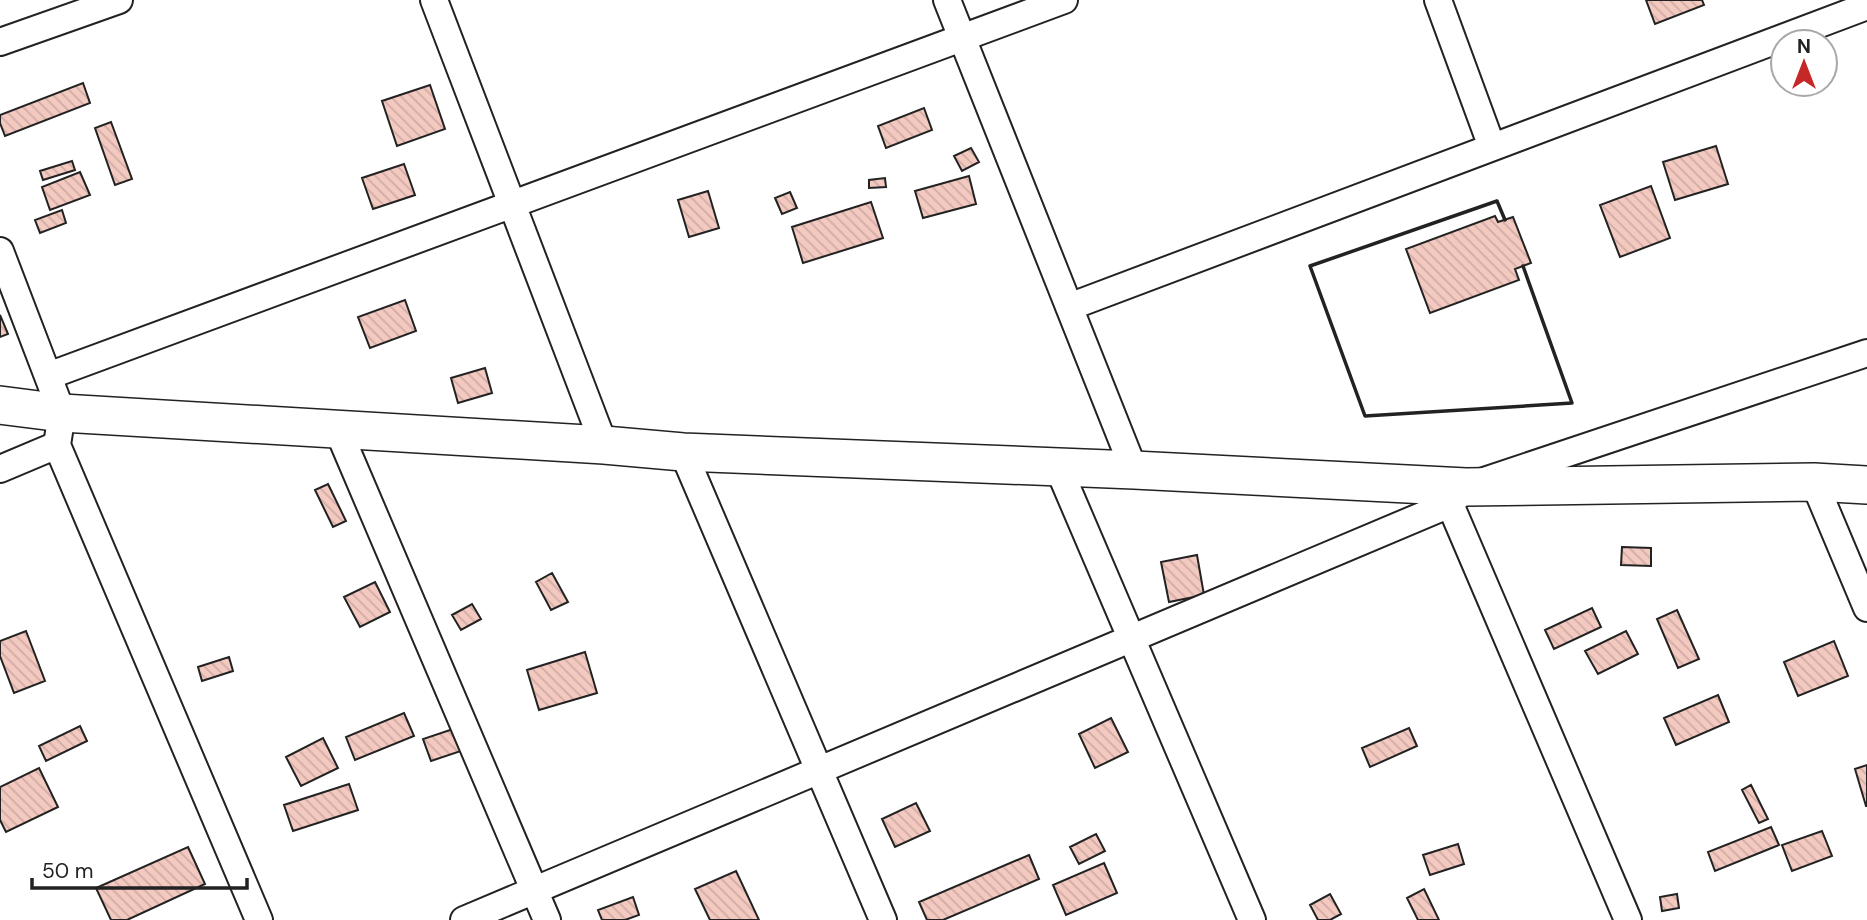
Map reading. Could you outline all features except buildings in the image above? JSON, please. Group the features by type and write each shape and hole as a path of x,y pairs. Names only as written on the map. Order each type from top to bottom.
{"street":[{"path":"0,42 118,0"},
{"path":"434,0 604,445"},
{"path":"947,0 1134,470"},
{"path":"48,376 1064,0"},
{"path":"1438,0 1492,147"},
{"path":"1069,307 1867,6"},
{"path":"0,251 48,376 60,429 260,920"},
{"path":"464,920 1131,639 1458,496 1867,353"},
{"path":"0,405 60,429 338,430 683,452 1134,470 1458,496 1814,482 1867,485"},
{"path":"0,469 60,429"},
{"path":"338,430 547,920"},
{"path":"683,452 883,920"},
{"path":"1058,467 1252,920"},
{"path":"1814,482 1867,608"},
{"path":"1458,496 1628,920"}],"wall":[{"path":"1505,220 1497,201 1310,266 1365,416 1572,403 1523,266"}]}
